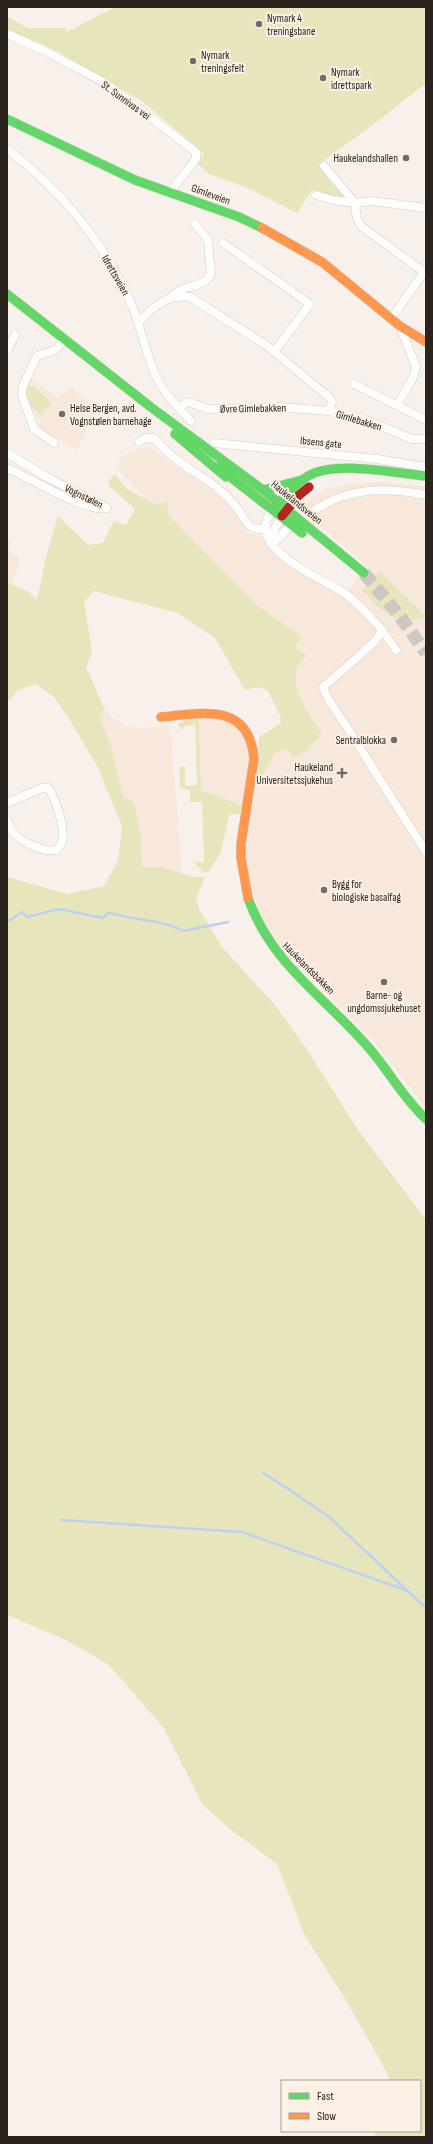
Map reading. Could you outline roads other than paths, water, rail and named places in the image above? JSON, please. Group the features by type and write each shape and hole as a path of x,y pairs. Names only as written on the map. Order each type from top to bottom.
{"main road":[{"name":"Gimleveien","path":"7,119 135,180 245,220 297,246 344,278 400,326 426,342"},
{"name":"Haukelandsveien","path":"7,294 165,418 264,490 279,502 284,513 292,525 362,575 284,513 273,510 233,480 208,450"},
{"name":"Haukelandsveien","path":"165,418 174,432 202,458 223,476 233,480"},
{"path":"264,490 304,479 327,469 344,468 426,476"},
{"path":"284,513 301,493 313,484 323,479 358,470"},
{"path":"273,510 279,502 304,479"},
{"name":"Haukelandsbakken","path":"161,717 198,714 222,715 240,723 249,734 253,750 253,773 242,838 241,857 245,892 258,925 280,958 356,1033 426,1119"}],"street":[{"name":"St. Sunnivas vei","path":"7,34 49,53 105,83 196,152 196,159 170,192"},
{"name":"Idrettsveien","path":"7,149 39,176 60,197 90,234 124,287 139,322 156,377 191,421"},
{"path":"324,166 355,203 357,220 362,226 425,271 391,319"},
{"path":"316,195 333,200 355,203 371,201 426,208"},
{"name":"Gimlebakken","path":"172,298 177,292 206,281 212,274 208,240 196,224"},
{"path":"223,243 310,304 274,352"},
{"name":"Gimlebakken","path":"139,322 156,305 172,298 190,297 274,352 330,398 330,411 366,420 412,439 425,439"},
{"path":"397,405 416,371 416,364 400,326"},
{"path":"7,351 15,335"},
{"path":"54,443 34,429 24,400 22,389 38,356 55,350 65,340"},
{"path":"354,384 426,421"},
{"name":"Øvre Gimlebakken","path":"179,407 188,402 208,409 281,407 330,411"},
{"path":"139,442 146,438 153,438 173,457 209,480 231,502 251,527 257,530 265,529 272,544 288,561 324,580 347,595 367,613 382,630 396,650"},
{"name":"Ibsens gate","path":"214,443 377,459 426,467"},
{"name":"Vognstølen","path":"7,453 45,476 107,508 95,508 60,494 7,468"},
{"path":"315,510 328,501 356,492 392,489 426,494"},
{"name":"Haukelandsveien","path":"265,529 265,522 273,510"},
{"name":"Haukelandsveien","path":"272,544 274,530 284,513"},
{"name":"Haukelandsveien","path":"272,544 292,525"},
{"path":"382,630 376,640 323,687 328,699 426,852"},
{"path":"7,803 42,788 48,788 60,813 62,833 58,849 52,851 31,844 16,836 7,821"}],"waterway":[{"path":"7,922 22,912 27,917 59,909 103,918 108,913 111,913 129,918 166,924 183,931 228,922"},
{"path":"263,1473 329,1517 426,1608"},
{"path":"61,1520 242,1532 408,1591"}],"tunnel":[{"path":"364,573 399,615 426,653"}],"place":[{"name":"Nymark 4 treningsbane","path":"259,24"},
{"name":"Nymark treningsfelt","path":"193,61"},
{"name":"Nymark idrettspark","path":"323,78"},
{"name":"Haukelandshallen","path":"406,158"},
{"name":"Helse Bergen, avd. Vognstølen barnehage","path":"62,414"},
{"name":"Sentralblokka","path":"394,740"},
{"name":"Haukeland Universitetssjukehus","path":"342,773"},
{"name":"Bygg for biologiske basalfag","path":"324,890"},
{"name":"Barne- og ungdomssjukehuset","path":"384,982"}]}
